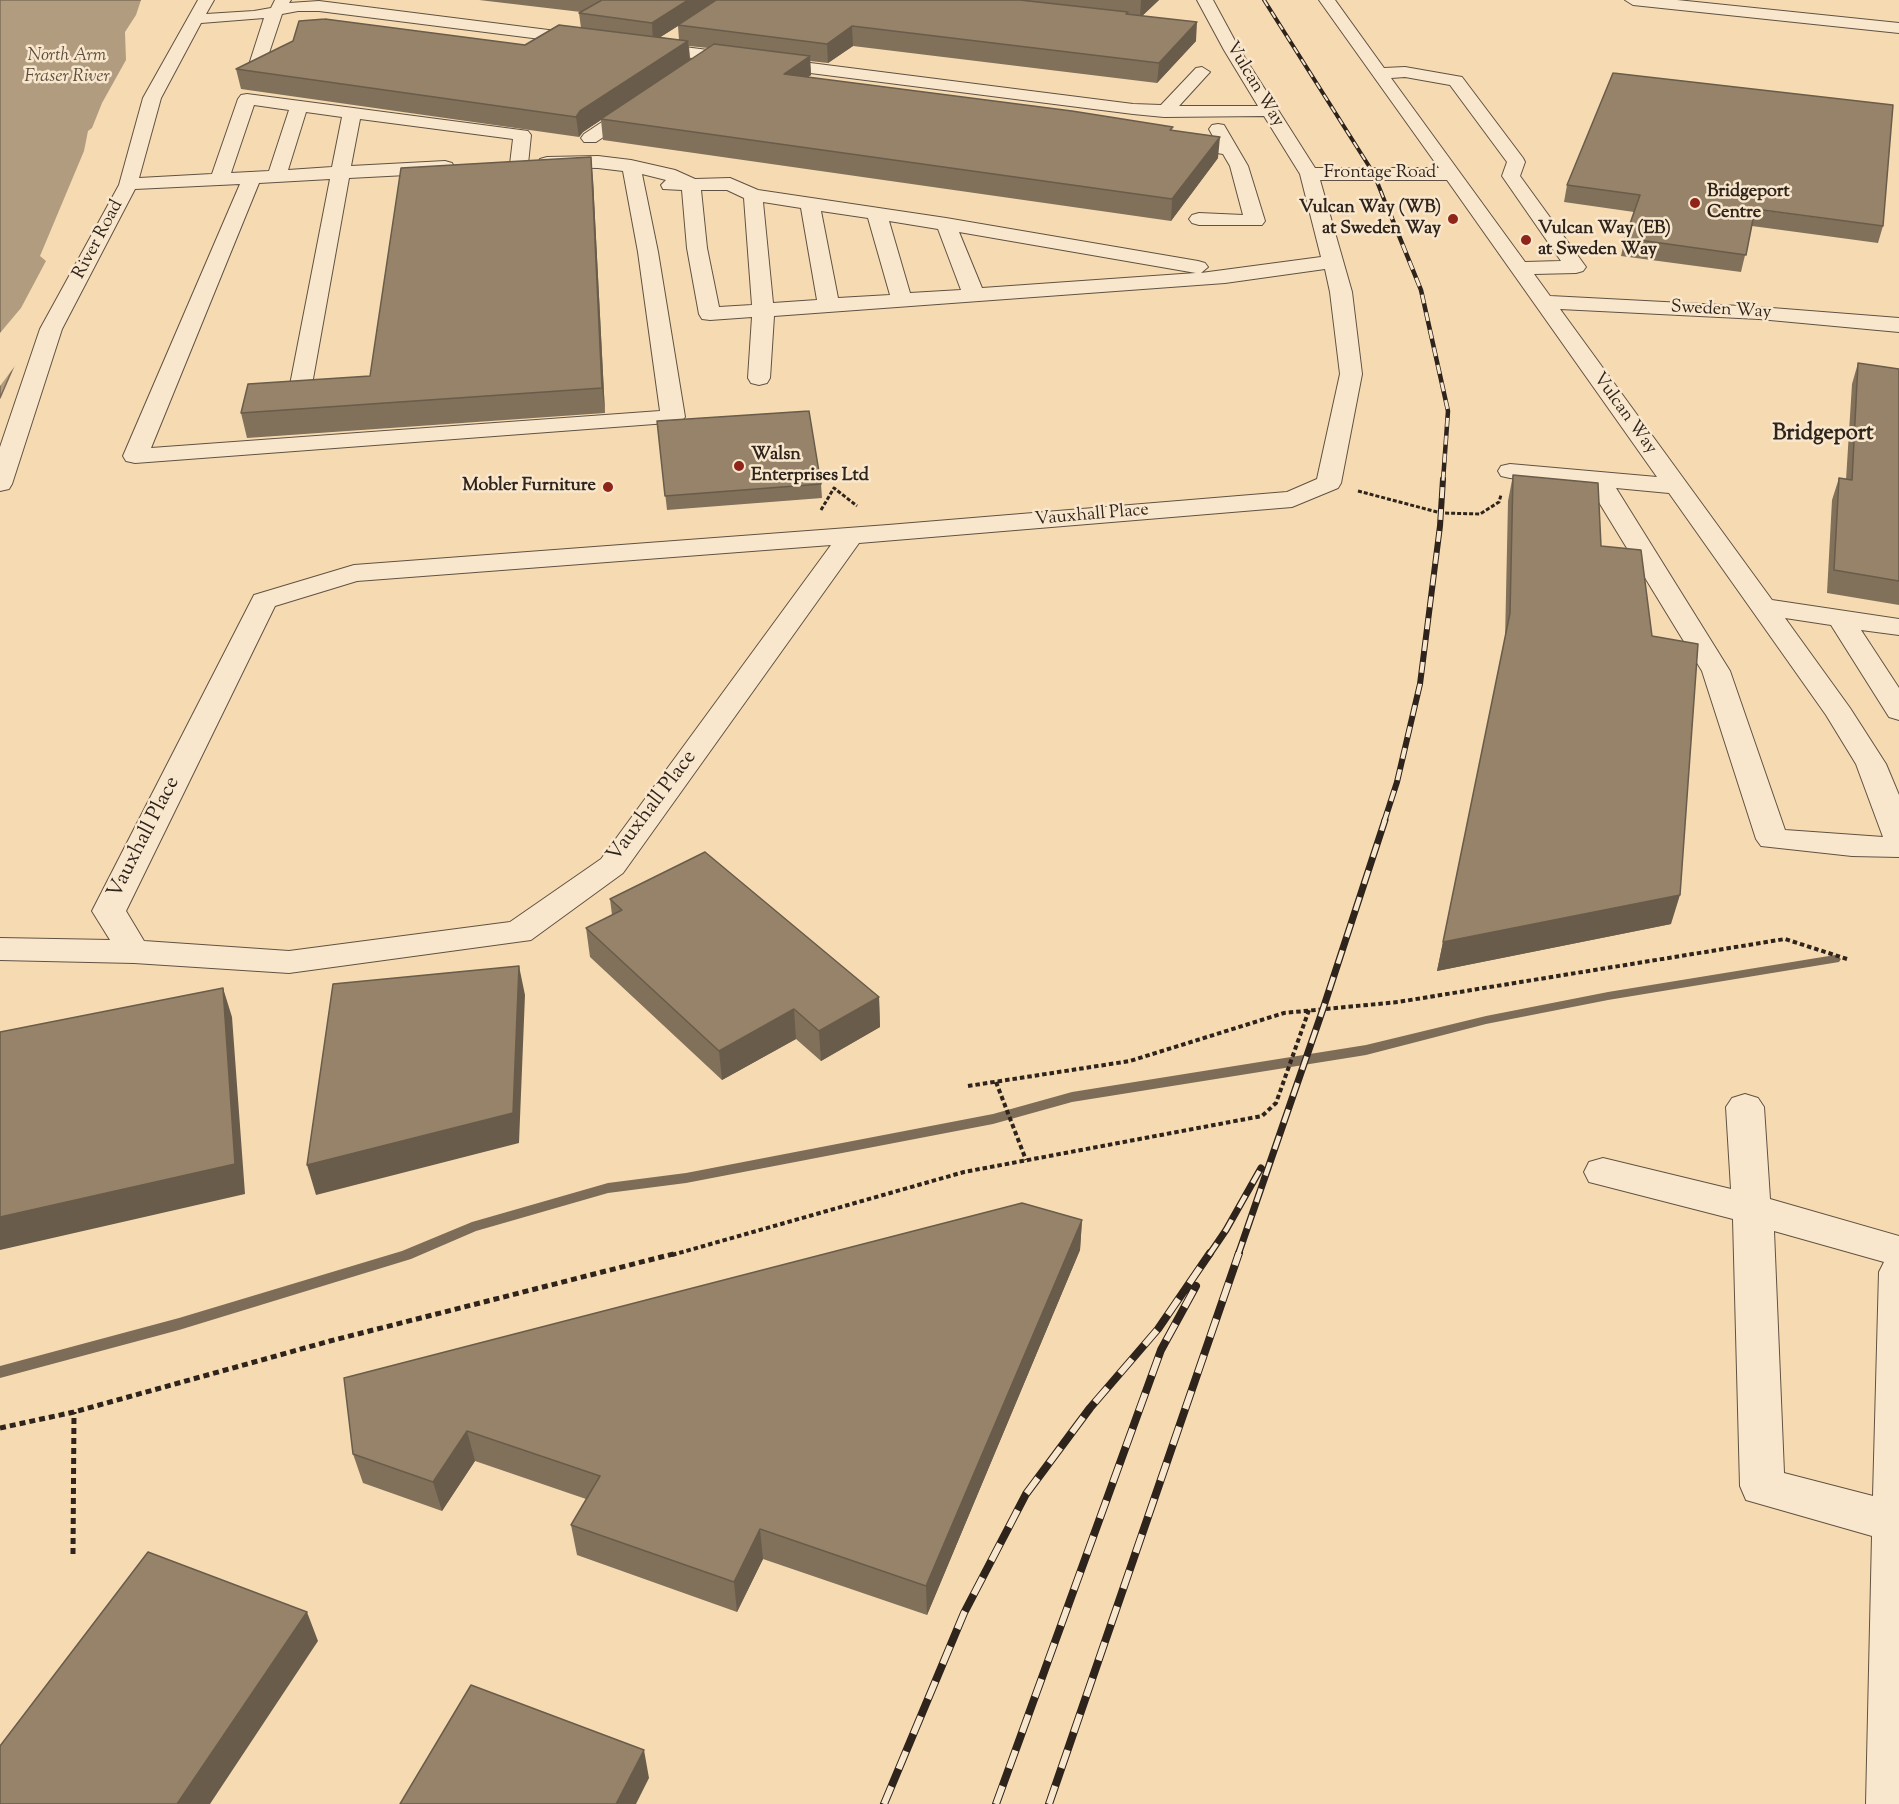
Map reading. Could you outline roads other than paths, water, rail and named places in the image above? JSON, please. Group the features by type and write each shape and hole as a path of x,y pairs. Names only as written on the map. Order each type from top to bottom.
{"street":[{"name":"River Road","path":"0,484 51,329 129,184 152,98 206,0"},
{"name":"Vulcan Way","path":"1205,0 1223,35 1309,174 1333,262 1342,298 1351,374 1329,483"},
{"name":"Vulcan Way","path":"1327,0 1840,714 1871,764 1899,836"},
{"path":"1633,0 1899,28"},
{"path":"196,19 254,16 298,6 319,6 603,42"},
{"path":"278,10 294,23"},
{"path":"254,74 278,10"},
{"path":"1200,32 1223,35"},
{"path":"513,48 549,35"},
{"path":"657,49 676,37"},
{"path":"625,45 1164,112 1269,111"},
{"path":"692,69 711,56"},
{"path":"1164,112 1202,72"},
{"path":"1379,73 1405,72 1456,81 1516,162 1511,176 1576,267 1519,268"},
{"path":"571,162 581,140 655,94"},
{"path":"220,178 247,99 409,121 468,148"},
{"path":"277,176 299,105"},
{"path":"1086,119 1099,105"},
{"path":"1199,219 1255,221 1239,166 1219,130 1213,112"},
{"path":"300,390 352,113"},
{"path":"397,170 409,121"},
{"path":"129,184 397,170 468,148 522,135 543,138"},
{"path":"519,164 522,135"},
{"path":"1160,139 1229,149"},
{"path":"497,165 571,162 632,177 668,174 691,184 730,184 753,195 946,224 1195,266 1225,277"},
{"name":"Frontage Road","path":"1309,174 1511,176"},
{"path":"252,177 135,456 673,417 684,316 672,250 632,177"},
{"path":"684,316 672,250 691,184"},
{"path":"753,195 763,312 759,378"},
{"path":"810,204 829,305"},
{"path":"878,215 902,301"},
{"path":"946,224 974,295"},
{"path":"1022,237 1033,291"},
{"path":"1084,248 1098,286"},
{"path":"684,316 1225,277 1333,262"},
{"name":"Sweden Way","path":"1543,302 1760,313 1899,325"},
{"path":"1510,471 1675,486"},
{"path":"1597,478 1716,671 1772,839 1852,846 1899,836"},
{"name":"Vauxhall Place","path":"852,536 612,866 519,932 289,962 134,952 109,910 264,601 354,573 852,536 1292,499 1329,483"},
{"path":"1763,607 1899,627"},
{"path":"1840,618 1899,711"},
{"path":"0,950 134,952"},
{"path":"1745,1107 1751,1209 1755,1232 1762,1486 1896,1549"},
{"path":"1603,1172 1751,1209 1899,1251"},
{"path":"1891,1804 1899,1272"}],"water":[{"name":"North Arm Fraser River","path":"0,0 167,0 122,108 108,149 0,398"}],"waterway":[{"path":"0,1372 179,1324 406,1255 472,1227 608,1188 686,1178 993,1119 1072,1097 1366,1050 1486,1020 1608,996 1835,959"}],"railway":[{"path":"1264,0 1374,174 1389,212"},
{"path":"1389,211 1421,290 1448,411 1443,481"},
{"path":"1384,822 1397,782 1420,684 1440,526 1443,479"},
{"path":"1238,1255 1385,820"},
{"path":"1209,1255 1261,1168"},
{"path":"884,1804 964,1613 1026,1494 1090,1408 1158,1329 1210,1253"},
{"path":"1049,1804 1239,1253"},
{"path":"996,1804 1161,1350 1196,1286"}],"place":[{"name":"Bridgeport Centre","path":"1695,203"},
{"name":"Vulcan Way (WB) at Sweden Way","path":"1453,219"},
{"name":"Vulcan Way (EB) at Sweden Way","path":"1526,240"},
{"name":"Walsn Enterprises Ltd","path":"739,466"},
{"name":"Mobler Furniture","path":"608,487"}],"district":[{"name":"Bridgeport","path":"1823,435"}]}
